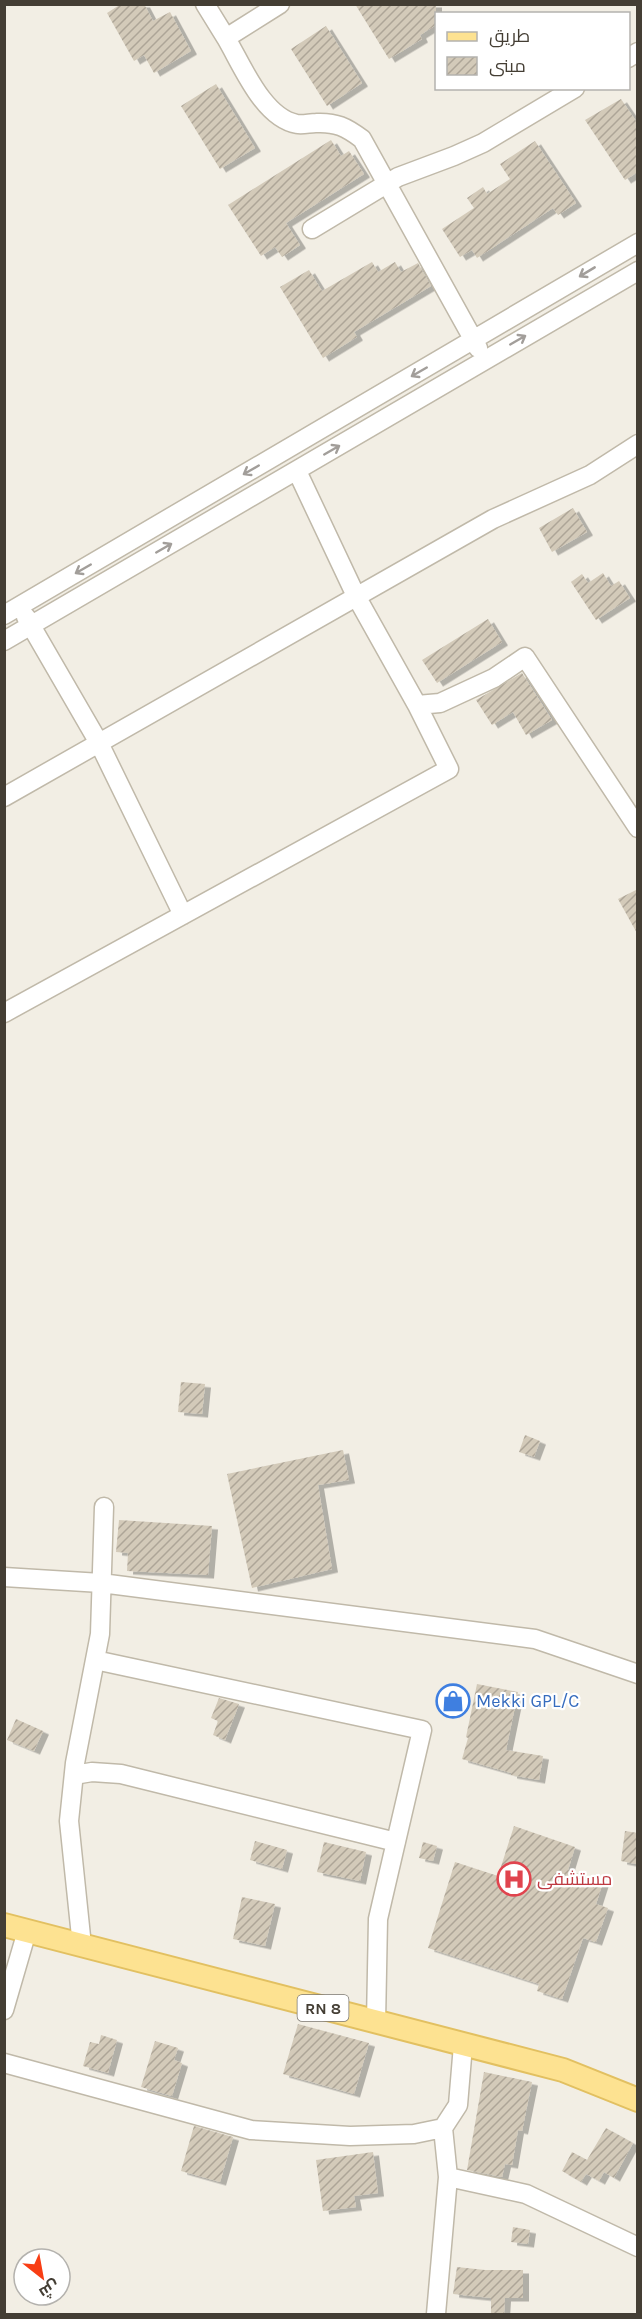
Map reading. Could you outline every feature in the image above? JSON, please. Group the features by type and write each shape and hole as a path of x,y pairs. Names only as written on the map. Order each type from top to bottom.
{"main road":[{"name":"RN 8","path":"4,1925 563,2070 638,2100"}],"street":[{"path":"206,4 266,106 281,118 298,124 319,122 344,126 362,139 484,360"},
{"path":"226,38 280,4"},
{"path":"312,229 386,183 483,142 572,90"},
{"path":"4,615 638,243"},
{"path":"4,641 638,271"},
{"path":"4,797 493,519 590,475 638,444"},
{"path":"4,1013 449,769 417,705 356,596 297,471"},
{"path":"21,605 31,627 99,743 183,915"},
{"path":"417,705 440,703 494,678 525,657 638,828"},
{"path":"82,1946 69,1821 74,1775 100,1634 104,1507"},
{"path":"4,1577 101,1582 535,1639 638,1674"},
{"path":"95,1660 423,1730 378,1919 376,2022"},
{"path":"74,1775 92,1772 121,1774 396,1842"},
{"path":"4,2010 27,1931"},
{"path":"436,2314 448,2177 443,2128 458,2105 464,2045"},
{"path":"4,2063 251,2130 350,2136 414,2134 443,2128"},
{"path":"448,2177 526,2194 638,2247"}],"building":[{"path":"121,4 144,4 153,21 170,12 191,51 154,73 144,55 134,61 107,13"},
{"path":"355,4 436,4 435,26 420,35 422,39 389,59"},
{"path":"326,26 362,83 327,106 291,49"},
{"path":"216,84 255,148 220,169 181,106"},
{"path":"621,99 638,124 638,172 625,180 585,120"},
{"path":"331,140 341,156 349,151 364,174 286,223 300,245 282,257 275,247 261,256 228,205"},
{"path":"535,141 576,203 558,215 553,208 477,258 472,250 460,257 442,229 474,208 467,198 483,187 487,194 510,179 500,164"},
{"path":"372,262 378,272 395,262 401,272 418,263 431,286 354,332 357,337 323,358 280,287 309,270 322,291"},
{"path":"573,508 587,532 552,552 539,528"},
{"path":"603,573 611,586 619,581 630,598 596,620 571,582 582,574 588,583"},
{"path":"488,619 502,642 437,683 422,660"},
{"path":"522,673 552,720 526,735 513,712 492,725 476,700"},
{"path":"638,889 638,935 618,899"},
{"path":"181,1382 205,1384 202,1414 178,1412"},
{"path":"525,1435 540,1441 534,1457 519,1452"},
{"path":"343,1450 349,1480 318,1485 332,1569 252,1588 227,1474"},
{"path":"119,1520 212,1526 208,1575 127,1571 128,1553 116,1552"},
{"path":"477,1684 518,1692 506,1750 543,1756 539,1780 511,1775 511,1773 462,1759"},
{"path":"219,1698 239,1704 225,1740 213,1735 218,1721 211,1718"},
{"path":"16,1719 43,1731 34,1751 7,1740"},
{"path":"514,1826 575,1847 568,1870 603,1882 596,1904 608,1908 596,1942 583,1938 562,1999 537,1991 539,1984 428,1948 455,1862 498,1876"},
{"path":"625,1831 638,1833 636,1864 621,1861"},
{"path":"255,1841 287,1850 282,1869 250,1860"},
{"path":"324,1842 366,1852 360,1881 317,1872"},
{"path":"423,1842 437,1846 433,1861 419,1858"},
{"path":"242,1897 275,1904 265,1946 233,1939"},
{"path":"298,2024 369,2043 354,2094 283,2074"},
{"path":"101,2035 117,2040 108,2073 83,2066 90,2042 99,2044"},
{"path":"155,2041 178,2048 174,2060 182,2063 172,2096 141,2087"},
{"path":"484,2072 532,2082 522,2131 518,2130 512,2165 505,2164 502,2177 467,2170"},
{"path":"194,2126 233,2137 220,2182 181,2171"},
{"path":"606,2128 633,2143 614,2178 604,2172 599,2181 586,2174 581,2182 562,2171 572,2152 587,2160"},
{"path":"373,2152 378,2193 354,2196 356,2207 323,2211 316,2160"},
{"path":"513,2227 530,2230 528,2244 511,2242"},
{"path":"457,2267 523,2270 523,2298 505,2298 504,2314 491,2314 491,2298 453,2294"}],"place":[{"name":"Mekki GPL/C","path":"453,1701"},
{"name":"مستشفى","path":"514,1879"}]}
